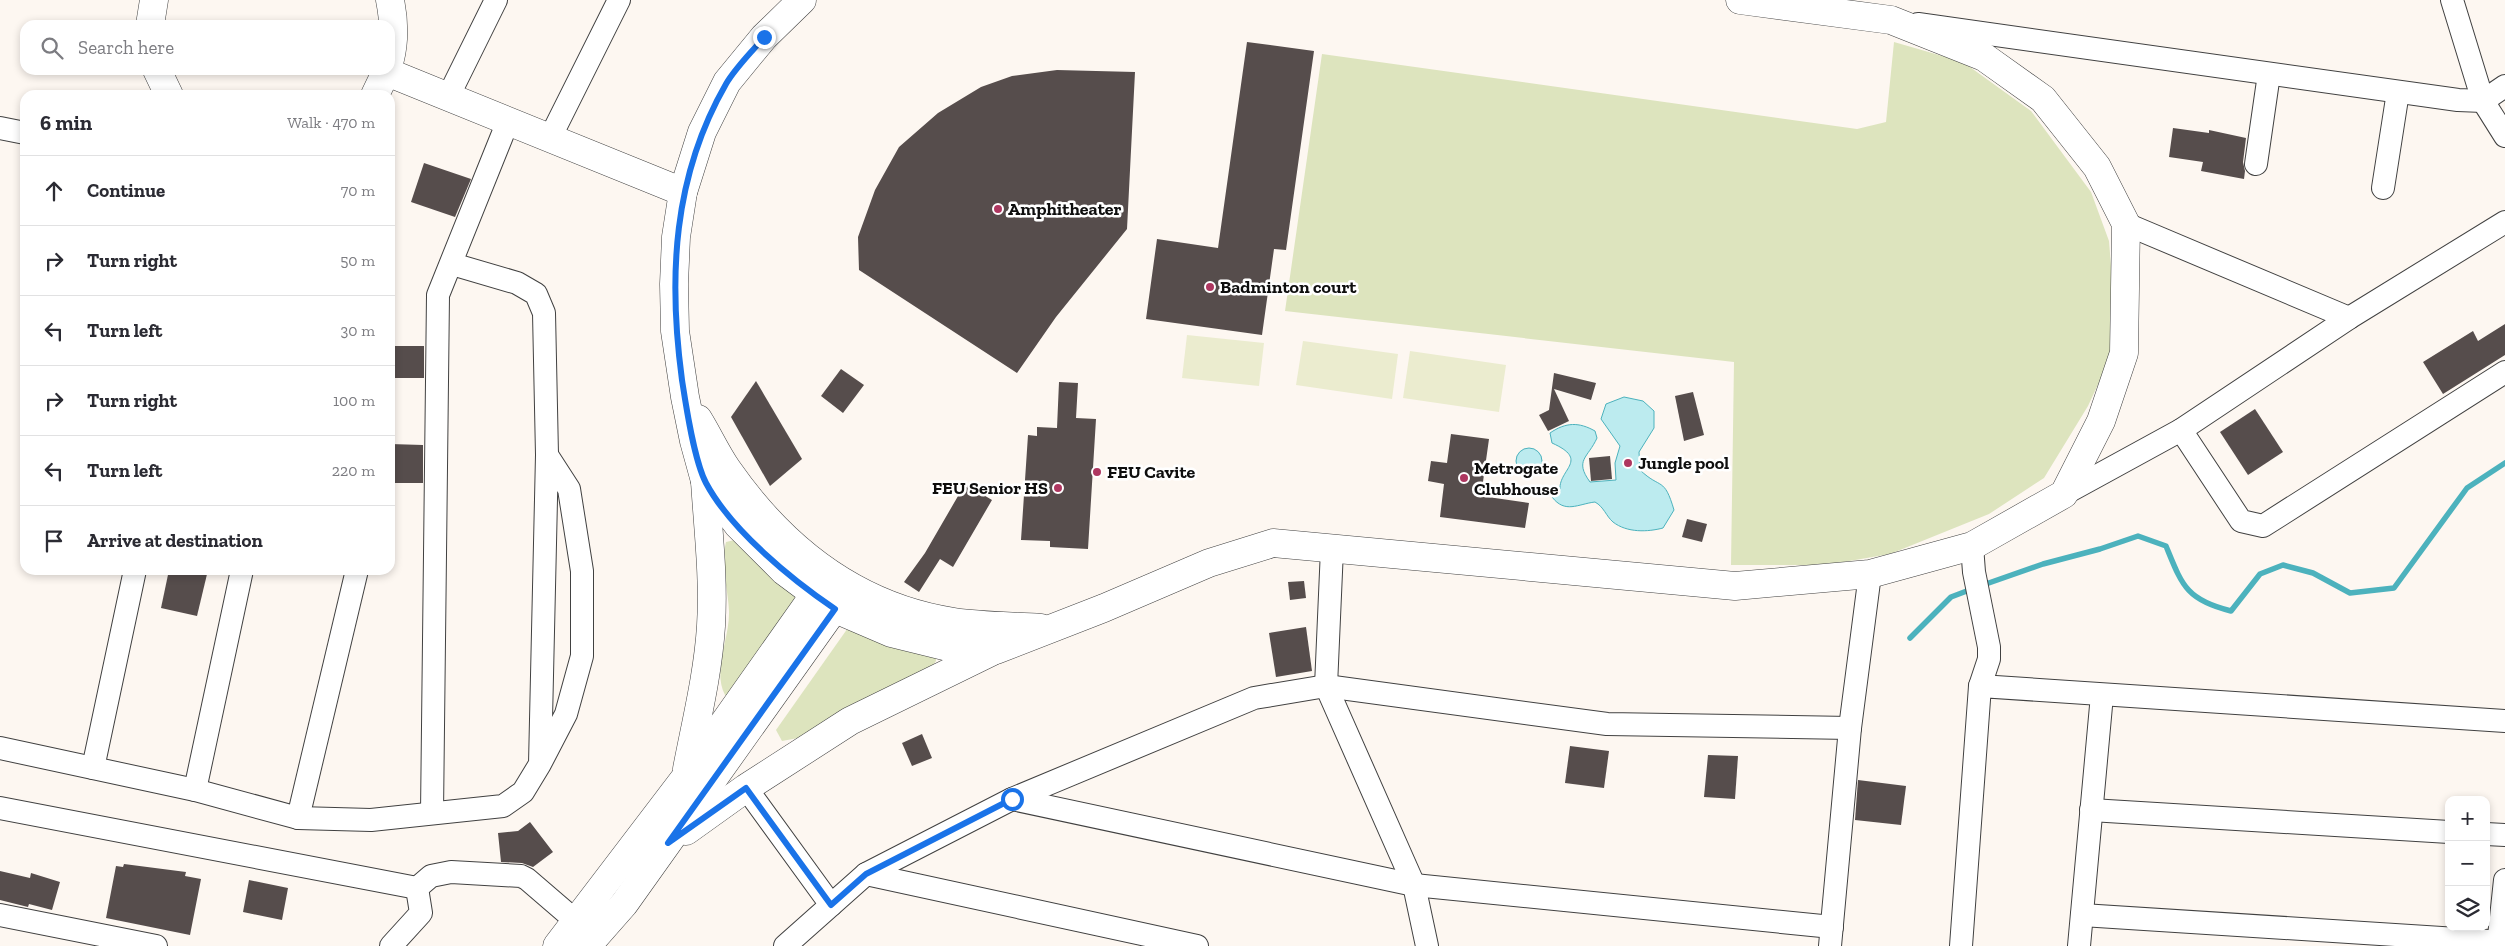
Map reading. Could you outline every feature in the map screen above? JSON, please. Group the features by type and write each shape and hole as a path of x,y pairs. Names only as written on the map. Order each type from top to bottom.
{"street":[{"path":"151,20 154,0"},
{"path":"390,0 394,20"},
{"path":"448,97 496,0"},
{"path":"550,138 620,0"},
{"path":"685,778 706,668 711,626 711,584 705,481 685,397 675,331 676,237 683,192 702,132 727,82 764,37 802,0"},
{"path":"1740,0 1774,3 2458,100 2484,100 2505,86"},
{"path":"2452,0 2484,100 2505,136"},
{"path":"1891,20 1984,56 2043,99 2097,167 2126,224 2124,352 2101,421 2064,494"},
{"path":"2256,164 2269,74"},
{"path":"159,75 167,90"},
{"path":"388,75 448,97 683,192"},
{"path":"2383,188 2398,92"},
{"path":"432,813 438,295 508,122"},
{"path":"0,128 20,132"},
{"path":"668,843 746,788 850,721 996,650 1104,608 1209,563 1272,543 1735,586 1870,574 1973,559 2064,494 2181,430 2349,318 2505,222"},
{"path":"2126,224 2349,318"},
{"path":"452,264 517,283 536,294 544,313 547,455 540,764"},
{"path":"2181,430 2241,521 2264,526 2505,372"},
{"path":"685,397 726,467 760,513 793,546 832,591 891,633 960,650 996,650"},
{"path":"0,748 195,790 298,818 371,820 503,806 523,792 540,764 566,714 582,656 582,571 569,489 547,455"},
{"path":"705,481 738,525 784,571 832,591 924,616 954,622 1048,629"},
{"path":"1332,549 1326,686 1414,885 1427,946"},
{"path":"1961,946 1980,686 1989,659 1989,647 1973,559"},
{"path":"1012,799 1414,885 1831,936 1850,728 1870,574"},
{"path":"93,768 134,575"},
{"path":"195,790 241,575"},
{"path":"298,818 356,575"},
{"path":"582,934 685,778 832,591"},
{"path":"557,946 582,934 624,904 668,843 832,591"},
{"path":"785,946 866,874 1012,799 1254,698 1326,686 1607,724 1850,728"},
{"path":"1980,686 2505,721"},
{"path":"2079,946 2102,695"},
{"path":"746,788 831,905"},
{"path":"0,808 417,888"},
{"path":"2091,810 2445,832"},
{"path":"2490,834 2505,835"},
{"path":"417,888 431,876 451,872 521,876 527,879 582,934"},
{"path":"866,874 1197,946"},
{"path":"2082,915 2501,943 2505,880"},
{"path":"391,946 421,913 417,888"},
{"path":"0,915 156,946"}],"green space":[{"path":"1894,42 1963,62 2031,111 2091,192 2109,241 2114,302 2114,350 2088,406 2044,478 1989,514 1890,554 1826,565 1731,565 1734,362 1285,311 1322,54 1857,129 1886,122"},
{"path":"1187,335 1264,343 1259,386 1182,378"},
{"path":"1303,341 1398,354 1392,399 1296,385"},
{"path":"1410,351 1506,365 1499,412 1403,398"},
{"path":"739,539 803,604 737,696 725,695 720,675 729,621 724,551 726,542"},
{"path":"850,625 936,653 936,661 931,668 798,738 782,741 776,730"}],"water":[{"name":"Jungle pool","path":"1624,397 1643,401 1654,411 1654,428 1639,452 1640,470 1661,485 1671,499 1674,510 1663,528 1644,531 1631,530 1613,522 1601,506 1595,502 1567,507 1552,497 1560,489 1561,482 1571,460 1563,449 1552,443 1550,433 1567,425 1583,426 1595,431 1597,438 1583,464 1585,475 1590,482 1616,480 1615,463 1620,446 1601,419 1606,404"},
{"path":"1529,448 1538,452 1542,461 1538,470 1529,474 1520,470 1516,461 1520,452"}],"building":[{"path":"1247,42 1314,51 1286,250 1274,249 1262,335 1146,319 1157,239 1218,248"},
{"name":"Amphitheater","path":"1057,70 1135,72 1127,229 1056,317 1017,373 859,270 858,237 875,190 899,147 938,113 981,87 1012,76"},
{"path":"2173,128 2209,133 2209,130 2246,138 2243,162 2244,179 2201,171 2203,162 2169,157"},
{"path":"424,163 471,179 455,217 411,202"},
{"path":"2505,324 2505,355 2443,394 2423,362 2473,331 2478,341"},
{"path":"395,346 424,346 424,378 395,378"},
{"path":"841,369 864,385 843,413 821,396"},
{"path":"1554,373 1596,383 1591,400 1554,389 1569,421 1548,431 1539,415 1549,410"},
{"path":"756,381 802,459 770,486 731,417"},
{"name":"FEU Senior HS","path":"1059,382 1078,383 1076,418 1096,419 1088,549 1050,547 1050,541 1021,540 1028,435 1037,436 1037,427 1057,428"},
{"path":"1693,392 1704,435 1684,441 1675,396"},
{"path":"2255,409 2283,452 2248,475 2220,432"},
{"name":"Metrogate Clubhouse","path":"1451,434 1489,439 1481,496 1529,503 1525,528 1440,517 1444,484 1428,481 1431,461 1447,463"},
{"path":"395,444 423,445 423,483 395,483"},
{"path":"1610,456 1612,479 1591,481 1589,458"},
{"path":"965,484 992,500 953,567 940,559 919,592 904,582 925,553"},
{"path":"1687,519 1707,524 1702,542 1682,537"},
{"path":"168,575 207,575 197,616 161,608"},
{"path":"1304,581 1306,598 1290,600 1288,582"},
{"path":"1306,627 1312,671 1276,677 1269,633"},
{"path":"922,734 932,758 912,766 902,743"},
{"path":"1570,746 1609,751 1604,788 1565,783"},
{"path":"1708,755 1738,756 1735,799 1704,797"},
{"path":"1858,780 1906,786 1901,825 1855,820"},
{"path":"530,822 553,852 533,867 522,863 501,862 498,833 518,831"},
{"path":"124,864 186,872 185,876 201,879 190,935 106,918 116,866 123,867"},
{"path":"0,871 30,878 31,873 60,882 52,910 29,904 28,907 0,900"},
{"path":"249,880 288,888 282,920 243,912"}],"waterway":[{"path":"1983,585 2043,564 2100,549 2138,536 2166,546 2182,581 2195,596 2204,602 2231,611 2260,574 2283,565 2313,573 2350,593 2394,588 2467,488 2505,463"},
{"path":"1910,638 1951,597 1972,589"}],"place":[{"name":"Amphitheater","path":"998,209"},
{"name":"Badminton court","path":"1210,287"},
{"name":"Jungle pool","path":"1628,463"},
{"name":"FEU Cavite","path":"1097,472"},
{"name":"Metrogate Clubhouse","path":"1464,478"},
{"name":"FEU Senior HS","path":"1058,488"}],"route":[{"path":"764,37 727,82 702,132 683,192 676,237 675,331 685,397 705,481 738,525 784,571 835,609 668,843 746,788 831,905 866,874 1012,799"}]}
